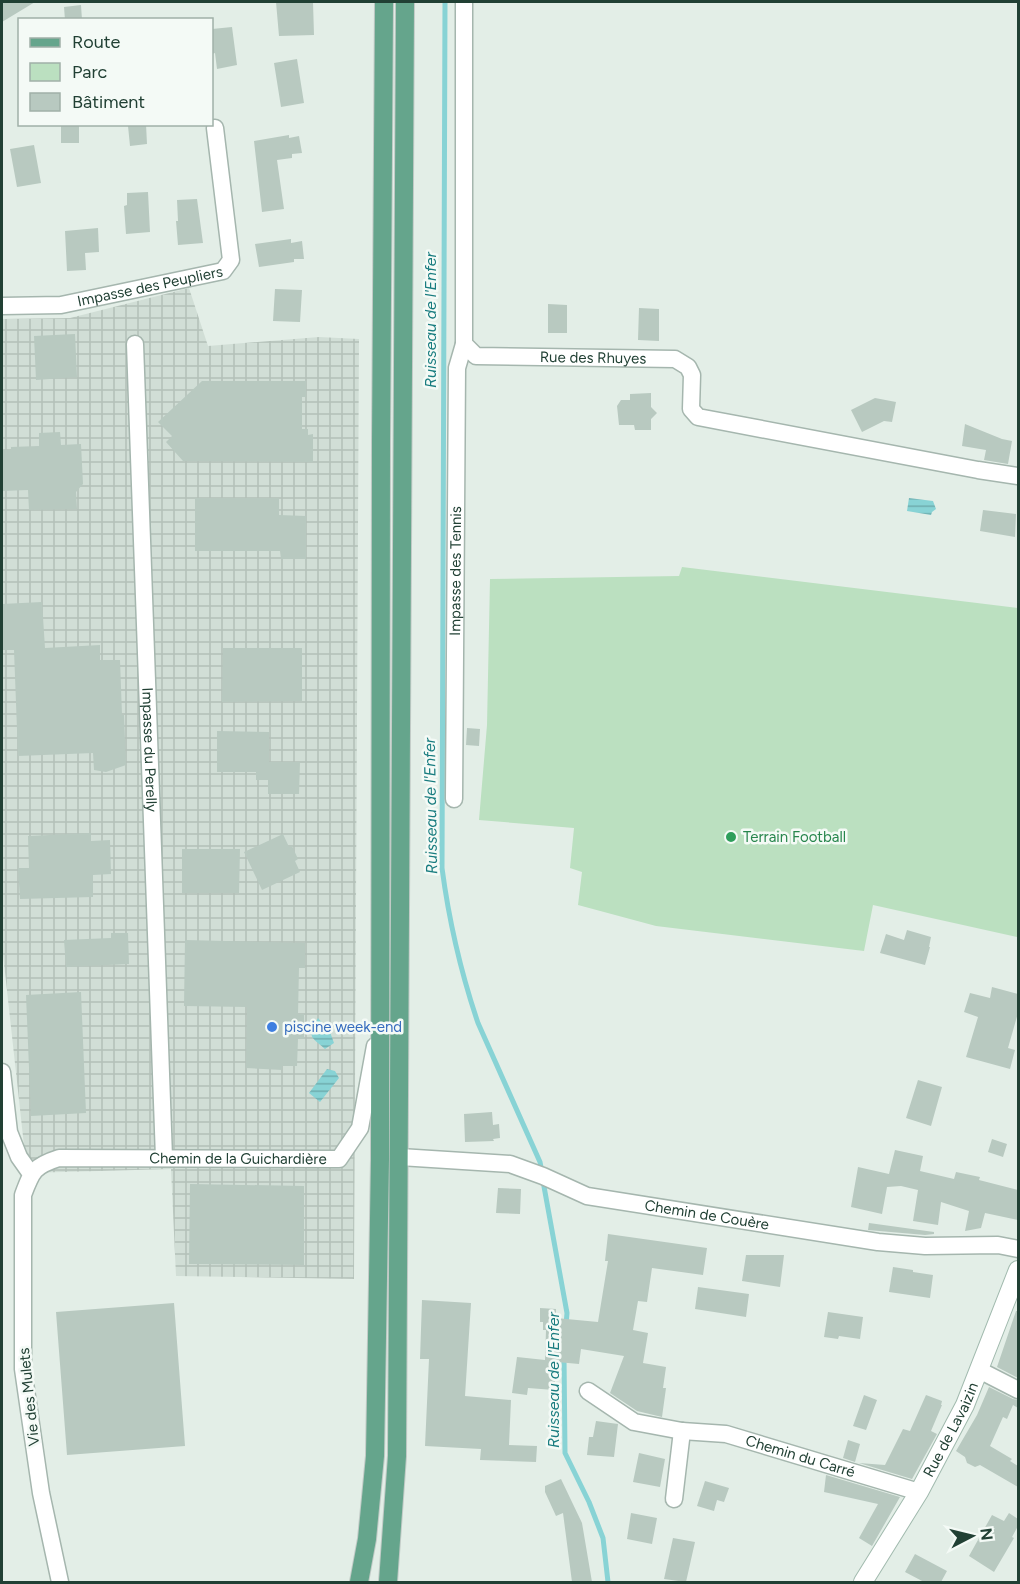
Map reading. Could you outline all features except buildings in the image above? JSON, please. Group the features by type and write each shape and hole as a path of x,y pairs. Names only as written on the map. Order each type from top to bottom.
{"main road":[{"path":"359,1582 367,1539 375,1456 380,1159 384,2"},
{"path":"388,1582 398,1456 405,2"},
{"name":"Rue de Lavaizin","path":"863,1582 919,1492 965,1405 1018,1270"}],"street":[{"path":"464,2 464,344"},
{"name":"Impasse des Peupliers","path":"2,306 61,304 223,271 231,260 215,128"},
{"name":"Impasse du Perelly","path":"135,344 164,1158"},
{"name":"Rue des Rhuyes","path":"464,344 476,356 675,359 688,367 692,375 691,409 698,417 1018,476"},
{"name":"Impasse des Tennis","path":"454,799 457,368 464,344"},
{"name":"Chemin de la Guichardière","path":"31,1174 42,1163 59,1158 339,1159 360,1128 380,1018"},
{"path":"2,1072 9,1132 20,1157 31,1174"},
{"name":"Chemin de Couère","path":"400,1157 510,1164 543,1176 587,1197 878,1242 925,1246 998,1245 1018,1249"},
{"name":"Vie des Mulets","path":"31,1174 23,1195 23,1369 41,1494 60,1582"},
{"path":"979,1370 1018,1390"},
{"name":"Chemin du Carré","path":"588,1391 634,1422 682,1431 726,1434 919,1492"},
{"path":"674,1499 682,1431"}],"shaded area":[{"path":"189,288 208,346 319,337 359,339 354,1279 176,1276 171,1169 27,1173 2,945 2,319 70,318"}],"green space":[{"path":"682,567 1018,608 1017,937 873,905 864,951 656,926 578,905 582,872 570,868 574,828 479,820 487,725 490,579 679,576"}],"water":[{"path":"909,498 933,501 936,509 931,515 907,511"},
{"path":"318,1018 330,1032 334,1043 325,1049 311,1033"},
{"path":"327,1069 335,1071 339,1078 320,1102 309,1093"}],"waterway":[{"name":"Ruisseau de l'Enfer","path":"445,2 442,868 456,947 478,1023 540,1162 542,1172"},
{"name":"Ruisseau de l'Enfer","path":"543,1181 567,1313 566,1325"},
{"name":"Ruisseau de l'Enfer","path":"564,1356 565,1453 589,1502 603,1538 608,1582"}],"place":[{"name":"Terrain Football","path":"731,837"},
{"name":"piscine week-end","path":"272,1027"}]}
